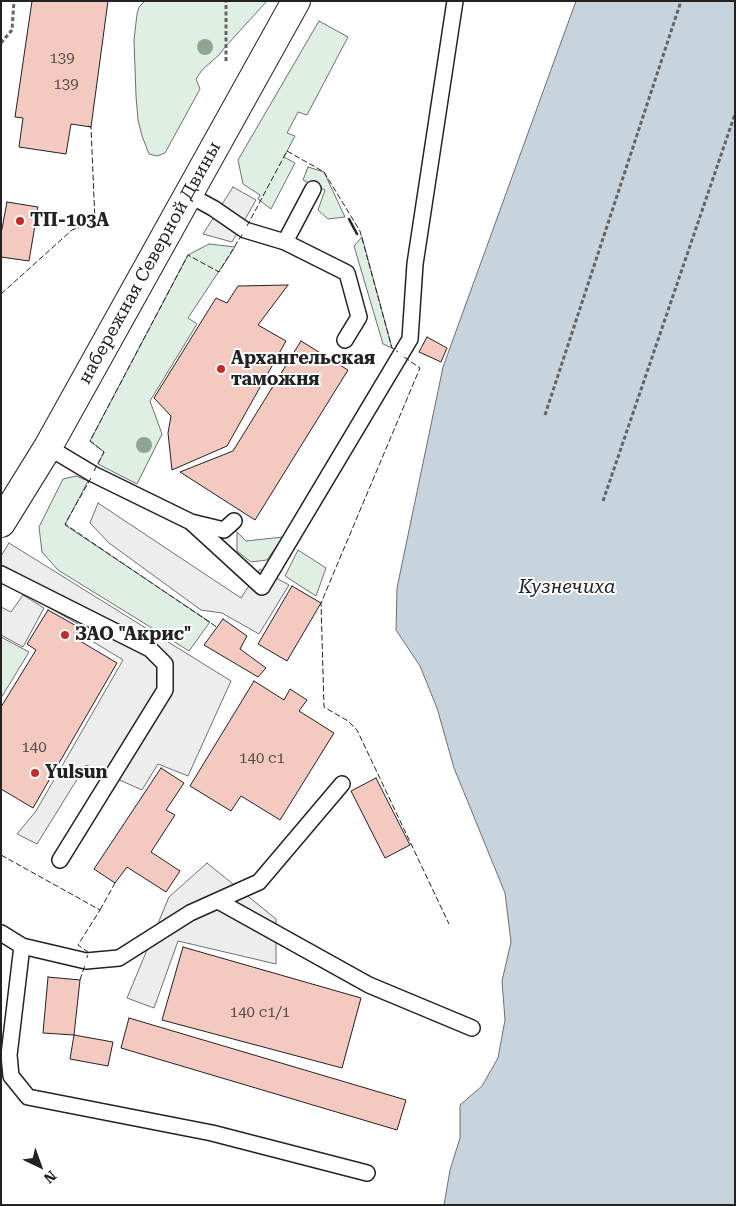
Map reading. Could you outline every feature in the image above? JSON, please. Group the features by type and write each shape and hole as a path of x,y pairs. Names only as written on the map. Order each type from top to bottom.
{"street":[{"name":"набережная Северной Двины","path":"1,524 48,447 296,1"}],"lane":[{"path":"191,522 262,587 410,339 415,264 455,1"},
{"path":"285,242 313,190"},
{"path":"189,195 213,208 245,230 285,242 347,273 359,317 345,340"},
{"path":"48,447 93,474 191,522 224,530 234,521"},
{"path":"1,574 150,649 165,664 165,690 60,860"},
{"path":"1,933 22,946 86,961 119,958 190,913 259,882 342,784"},
{"path":"218,901 369,985 472,1028"},
{"path":"22,946 6,1081 28,1096 212,1133 367,1174"}],"path":[{"path":"1,43 12,30 14,1"},
{"path":"226,1 226,67"},
{"path":"545,415 681,1"},
{"path":"603,501 735,114"}],"green space":[{"path":"145,1 267,1 219,55 202,70 196,79 200,89 165,153 157,156 149,154 142,136 138,120 136,96 134,40 137,14 139,7"},
{"path":"319,21 348,37 307,115 298,112 287,133 295,136 284,157 295,163 271,209 258,199 260,195 243,184 238,160"},
{"path":"308,167 324,172 345,217 328,219 318,210 325,190 303,180"},
{"path":"362,237 392,348 383,344 354,246"},
{"path":"209,244 235,247 188,318 197,324 150,401 162,434 137,484 98,464 104,452 90,441 188,255"},
{"path":"76,476 88,481 65,525 210,622 189,651 58,570 42,552 39,527 63,479"},
{"path":"237,532 246,541 283,537 267,560 251,562 237,551"},
{"path":"298,550 326,568 316,596 285,576"},
{"path":"1,637 29,652 1,698"}],"shaded area":[{"path":"233,187 256,200 232,242 203,234"},
{"path":"98,503 241,598 260,569 289,585 259,634 222,613 201,610 109,543 90,523"},
{"path":"9,543 231,681 188,776 158,764 142,790 86,765 37,844 17,834 36,811 123,660 82,635 83,627 43,604 1,564 1,556"},
{"path":"23,595 44,608 23,647 1,635 1,607 11,612"},
{"path":"207,863 276,919 276,964 178,941 154,1008 127,998 169,897"}],"water":[{"name":"Кузнечиха","path":"576,1 735,1 735,1205 444,1205 450,1170 460,1138 460,1105 482,1086 498,1058 505,1020 502,981 511,942 505,893 454,768 437,708 420,666 396,630 397,588 443,367"}],"building":[{"path":"32,1 108,1 91,127 71,124 66,154 19,147 23,118 15,117"},
{"name":"ТП-103А","path":"7,202 38,207 29,261 1,257 1,234"},
{"name":"Архангельская таможня","path":"288,285 258,325 286,341 227,446 172,470 168,433 171,416 154,398 216,298 227,303 238,286"},
{"path":"427,337 447,348 441,362 419,352"},
{"path":"301,341 348,370 255,520 180,472 233,451"},
{"path":"292,586 321,603 287,661 258,644"},
{"path":"48,610 80,628 75,638 117,663 33,808 1,789 1,707 36,650 27,644"},
{"path":"223,619 247,636 240,649 266,668 258,677 204,645"},
{"path":"254,681 284,700 290,689 307,700 299,711 334,733 280,820 241,796 231,811 190,786"},
{"path":"161,768 184,783 166,810 175,815 151,852 180,871 166,892 127,867 115,883 94,869"},
{"path":"376,778 410,845 385,858 351,791"},
{"path":"183,947 361,998 342,1068 162,1020"},
{"path":"48,977 80,980 74,1035 43,1033"},
{"path":"129,1018 406,1100 397,1130 121,1048"},
{"path":"74,1035 113,1042 108,1066 70,1059"}],"fence":[{"path":"1,294 72,230 95,222 91,127 88,126"},
{"path":"247,226 287,151 324,172 360,231 392,348 398,352"},
{"path":"94,471 104,452 90,441 188,255 219,272 243,233"},
{"path":"404,357 420,368 321,603 324,707 348,721 357,730 449,924"},
{"path":"91,478 65,524 218,628"},
{"path":"1,855 100,910 78,945 88,952 87,958"},
{"path":"100,910 115,883"},
{"path":"80,980 85,965"}],"wall":[{"path":"349,219 357,234"}],"place":[{"name":"ТП-103А","path":"20,221"},
{"name":"Архангельская таможня","path":"221,369"},
{"name":"ЗАО \"Акрис\"","path":"65,635"},
{"name":"Yulsun","path":"35,773"}]}
